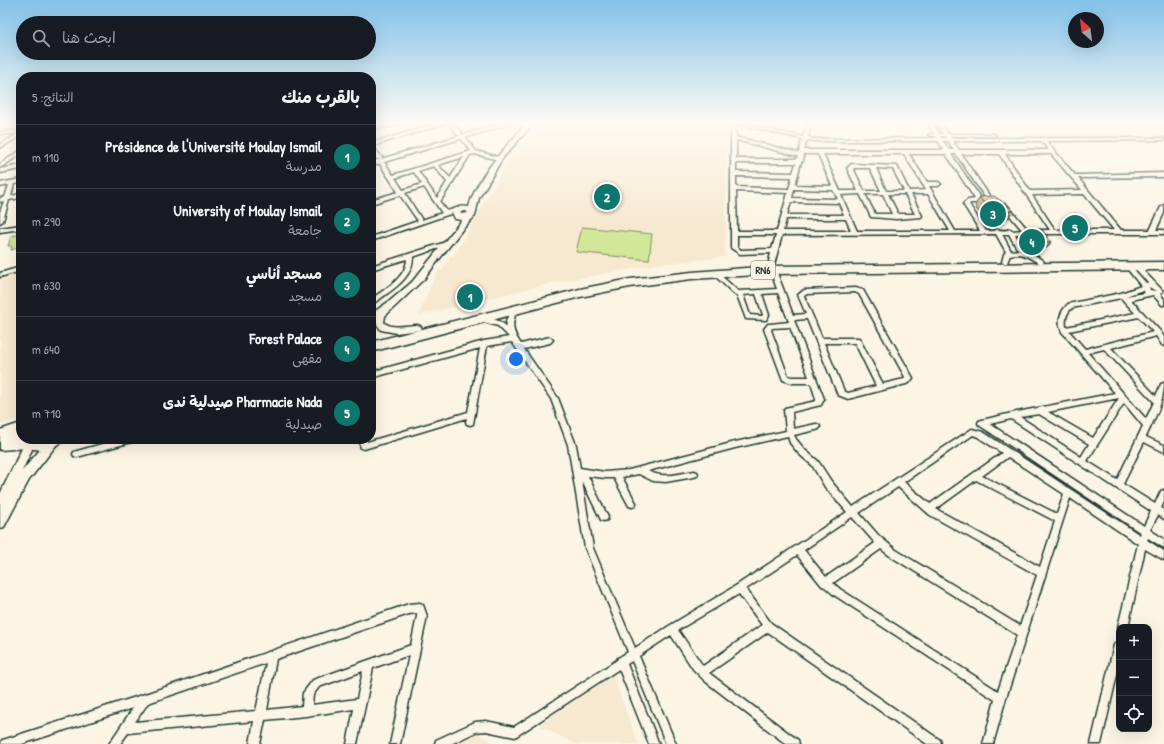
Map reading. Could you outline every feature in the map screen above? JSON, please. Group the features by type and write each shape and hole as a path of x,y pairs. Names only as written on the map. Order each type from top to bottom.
{"highway":[{"name":"RN6","path":"376,339 545,295 610,282 699,270 1007,258 1041,262 1164,262"},
{"name":"RN6","path":"376,346 514,310 612,287 772,267 1164,266"},
{"path":"0,436 16,431"},
{"path":"0,444 16,442"}],"street":[{"path":"0,166 11,159"},
{"path":"376,162 384,159"},
{"path":"392,177 452,159"},
{"path":"437,202 465,159"},
{"path":"376,315 414,284 470,214 475,198 499,159"},
{"path":"823,159 854,231"},
{"path":"910,159 954,233"},
{"path":"951,159 979,201"},
{"path":"962,159 990,201"},
{"path":"1005,159 1053,231"},
{"path":"1058,159 1119,232"},
{"path":"380,160 420,222"},
{"path":"774,251 736,251 734,248 734,161 800,161 779,231 772,267 820,402 788,410 790,433 796,445 815,463 824,480 881,544 893,553 1023,633"},
{"path":"435,164 450,182"},
{"path":"872,166 896,217"},
{"path":"872,166 896,167 919,216 873,216 850,167 872,166"},
{"path":"0,171 16,168"},
{"path":"415,170 437,202 455,212 462,218 470,214"},
{"path":"733,174 796,175"},
{"path":"1073,177 1164,175"},
{"path":"0,185 16,182"},
{"path":"0,221 12,183"},
{"path":"925,184 938,184"},
{"path":"376,200 425,185"},
{"path":"734,190 792,189 862,193 929,192"},
{"path":"1028,193 1086,192"},
{"path":"0,200 16,197"},
{"path":"376,237 455,212 475,198"},
{"path":"788,200 841,201"},
{"path":"983,231 966,204 970,201 999,201 1024,231"},
{"path":"1152,232 1164,207"},
{"path":"455,212 456,230"},
{"path":"784,217 848,217"},
{"path":"0,230 16,228"},
{"path":"734,233 779,231 954,233 983,231 1164,232"},
{"path":"997,231 1007,258 1027,253"},
{"path":"1010,231 1018,246 1041,262"},
{"path":"376,266 446,244"},
{"path":"376,298 395,285 404,275 411,264 410,256"},
{"path":"0,270 16,265"},
{"path":"1132,266 1145,286 1155,290 1164,291"},
{"path":"1132,266 1155,290 1164,303"},
{"path":"0,275 16,270"},
{"path":"715,273 733,291 740,294 781,291"},
{"path":"1124,297 1145,286"},
{"path":"1147,426 1064,330 1062,322 1068,307 1155,290"},
{"path":"860,291 910,378 906,381 850,396 842,394 809,316 802,295 804,293 860,291"},
{"path":"740,294 748,317 764,318 766,315 759,293"},
{"path":"1124,297 1158,333 1164,343"},
{"path":"384,309 378,318 378,322 384,328 396,330 417,328"},
{"path":"513,337 509,322 514,310"},
{"path":"1064,330 1140,314"},
{"path":"809,316 770,326 767,329 785,378 790,380 812,380"},
{"path":"479,319 493,321 513,337 554,398 572,445 579,471 589,548 671,744"},
{"path":"1083,352 1158,333"},
{"path":"376,374 513,337"},
{"path":"521,347 550,340"},
{"path":"819,341 857,340 881,388"},
{"path":"470,422 484,344"},
{"path":"1106,347 1158,402"},
{"path":"1118,485 1142,438 1164,386"},
{"path":"1122,396 1040,410 982,423 1164,544"},
{"path":"1082,462 1122,396"},
{"path":"1040,410 1094,443"},
{"path":"376,442 472,414"},
{"path":"1012,416 1160,513"},
{"path":"579,471 617,475 735,445 816,427"},
{"path":"440,744 475,727 486,726 515,732 633,654 740,588 798,550 972,432 980,434 1164,556"},
{"path":"1142,438 1164,449"},
{"path":"0,506 27,444"},
{"path":"0,523 25,476 52,444"},
{"path":"77,454 114,444"},
{"path":"929,509 1008,453"},
{"path":"641,470 648,476 664,479 694,474"},
{"path":"579,471 604,517"},
{"path":"617,475 632,503"},
{"path":"975,476 1060,520"},
{"path":"898,482 929,509 1042,573"},
{"path":"988,744 1001,698 1068,493"},
{"path":"1124,624 1145,532 1160,513 1164,494"},
{"path":"825,583 881,544"},
{"path":"798,550 825,583 1001,698"},
{"path":"740,588 768,626 936,744"},
{"path":"6,744 145,700 417,607 420,608 422,613 395,744"},
{"path":"702,672 768,626"},
{"path":"672,629 702,672 794,744"},
{"path":"306,711 308,693 312,686 322,680 416,648"},
{"path":"255,744 272,656"},
{"path":"1096,744 1116,658"},
{"path":"621,662 654,744"},
{"path":"352,744 369,664"},
{"path":"114,744 145,700"},
{"path":"125,728 260,716 361,703"}],"shaded area":[{"path":"509,159 727,159 725,257 660,264 552,283 418,316 438,270 443,270 450,256 454,256"},
{"path":"16,275 16,420 0,425 0,280"},
{"path":"613,675 638,744 575,744 539,725"},
{"path":"478,734 498,744 457,744"}],"green space":[{"path":"582,227 652,234 649,260 576,252"},
{"path":"16,235 16,248 11,250 12,246 8,246 11,236"}],"building":[{"path":"994,196 1013,210 1000,214 982,201 980,197"},
{"path":"1022,231 1043,231 1051,242 1031,242"}],"place":[{"name":"University of Moulay Ismail","path":"607,197"},
{"name":"مسجد أناسي","path":"993,214"},
{"name":"Pharmacie Nada صيدلية ندى","path":"1075,228"},
{"name":"Forest Palace","path":"1032,242"},
{"name":"Présidence de l'Université Moulay Ismail","path":"470,297"}]}
